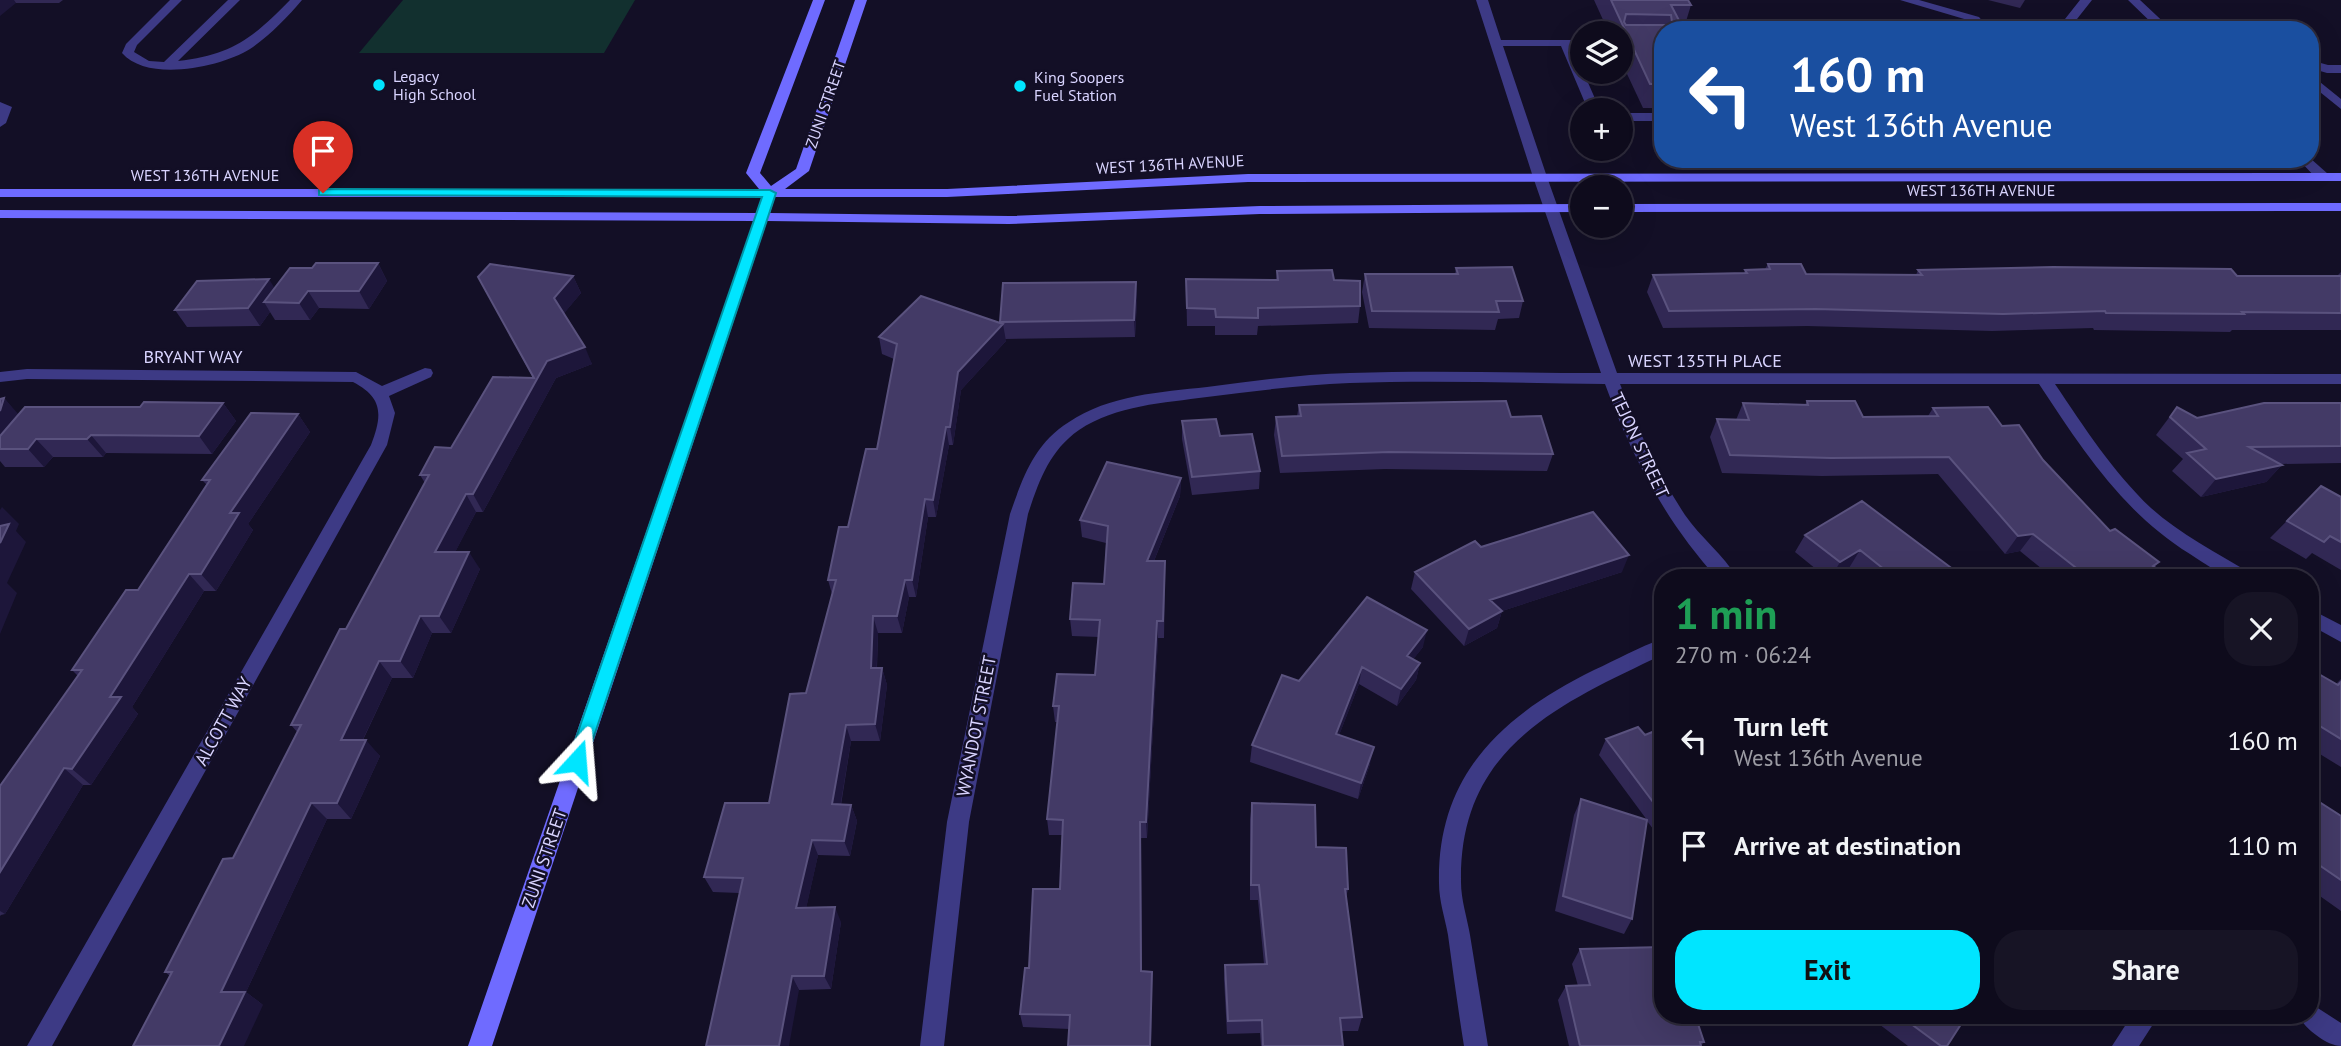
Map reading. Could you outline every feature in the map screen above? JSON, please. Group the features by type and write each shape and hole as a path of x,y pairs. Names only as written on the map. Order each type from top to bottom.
{"main road":[{"path":"770,193 753,173 819,0"},
{"name":"ZUNI STREET","path":"480,1046 770,193 802,171 861,0"},
{"name":"WEST 136TH AVENUE","path":"0,192 994,192 1248,178 2341,177"},
{"name":"WEST 136TH AVENUE","path":"1633,208 2341,207"},
{"path":"0,214 1009,219 1260,210 1570,208"}],"street":[{"path":"176,0 132,44 128,53 135,61 149,66 211,63 236,54 261,37 296,0"},
{"path":"167,66 234,0"},
{"name":"TEJON STREET","path":"1482,0 1540,177 1630,431 1665,501 1689,535 1719,569"},
{"path":"1906,0 1977,21"},
{"path":"2072,21 2071,19 2087,0"},
{"path":"2134,0 2156,21"},
{"path":"1497,43 1570,43"},
{"path":"1566,43 1589,98"},
{"path":"2319,67 2341,69"},
{"path":"2319,86 2341,105"},
{"path":"0,106 6,107 0,123"},
{"path":"1633,117 1654,117"},
{"path":"2314,168 2323,177"},
{"path":"380,393 425,373"},
{"name":"BRYANT WAY","path":"0,377 27,374 339,375 356,377 380,393"},
{"name":"WEST 135TH PLACE","path":"1075,425 1115,407 1143,400 1269,384 1350,378 2341,379"},
{"path":"2044,380 2088,444 2145,512 2230,569"},
{"name":"ALCOTT WAY","path":"40,1046 379,445 388,423 386,402 380,393"},
{"name":"WYANDOT STREET","path":"932,1046 958,822 1019,514 1034,469 1057,440 1075,425"},
{"path":"2319,621 2341,634"},
{"path":"1476,1046 1450,882 1453,825 1465,793 1494,748 1513,729 1571,690 1654,650"},
{"path":"2319,1021 2341,1037"},
{"path":"2124,1046 2140,1024"}],"green space":[{"path":"403,0 635,0 604,53 359,53"}],"building":[{"path":"1611,0 1688,0 1691,5 1671,5 1679,21 1672,21 1671,15 1626,14 1624,21 1621,21"},
{"path":"1633,25 1654,25 1654,84 1650,84 1633,47"},
{"path":"316,263 378,263 359,291 308,291 299,303 264,302 290,268 312,268"},
{"path":"490,264 573,276 554,298 585,347 547,361 473,494 466,494 435,552 469,552 439,616 420,616 400,661 379,661 341,740 366,740 337,803 311,803 221,992 245,992 219,1046 133,1046 172,972 165,972 223,859 233,858 301,725 291,725 340,629 346,629 429,475 420,475 435,447 451,448 493,377 534,378 478,277"},
{"path":"1768,264 1801,264 1806,274 1922,275 1918,270 2053,267 2231,269 2237,276 2341,276 2341,313 2105,311 2003,314 1816,309 1669,311 1653,275 1747,273 1745,270 1770,269"},
{"path":"1512,267 1523,301 1496,301 1499,312 1372,311 1365,274 1458,274 1456,268"},
{"path":"1332,270 1334,280 1360,281 1360,306 1258,308 1258,318 1216,317 1215,309 1187,308 1186,279 1278,280 1277,271"},
{"path":"269,279 248,308 175,310 197,281"},
{"path":"1136,282 1134,320 1000,322 1003,283"},
{"path":"921,296 1003,324 958,372 950,427 946,427 933,500 925,499 912,580 905,580 897,616 873,616 871,668 882,668 875,724 846,725 832,804 851,805 844,841 812,840 796,908 835,907 824,976 792,976 779,1046 706,1046 743,878 704,877 725,803 769,803 790,694 806,693 836,580 828,580 839,527 848,527 866,449 877,449 897,344 879,337"},
{"path":"1506,401 1511,417 1541,416 1553,454 1389,452 1282,456 1276,417 1301,416 1299,405"},
{"path":"1807,401 1855,401 1863,417 1938,416 1933,408 1988,407 2002,426 2019,425 2043,460 2110,531 2115,529 2159,562 2153,566 2157,569 2078,569 2033,534 2018,536 1949,457 1730,455 1717,419 1749,420 1743,403 1808,405"},
{"path":"144,402 223,403 199,436 91,435 87,439 36,439 28,449 0,449 0,436 25,407 140,407"},
{"path":"2264,403 2341,403 2341,446 2249,447 2282,465 2216,479 2187,453 2206,449 2170,417 2177,407 2197,418"},
{"path":"251,413 298,414 230,513 239,513 201,574 189,574 110,697 121,697 72,769 64,768 0,872 0,786 82,670 72,670 126,590 138,590 210,480 202,480"},
{"path":"1216,419 1220,436 1252,434 1260,471 1192,477 1182,421"},
{"path":"1107,462 1181,478 1147,561 1165,561 1163,621 1157,621 1146,822 1140,822 1141,971 1152,972 1150,1046 1068,1046 1070,1015 1020,1014 1025,968 1029,968 1033,889 1060,889 1063,820 1047,819 1059,706 1053,706 1057,674 1095,675 1100,620 1070,619 1073,583 1104,584 1108,526 1080,520"},
{"path":"2321,486 2341,497 2341,542 2330,536 2324,542 2287,521"},
{"path":"1862,501 1953,569 1884,569 1860,550 1840,562 1805,535"},
{"path":"1593,512 1629,555 1490,600 1502,611 1469,629 1415,572 1475,541 1481,547"},
{"path":"9,524 0,543 0,526"},
{"path":"1367,597 1427,630 1407,656 1420,663 1401,689 1362,667 1336,734 1374,747 1361,783 1252,745 1282,675 1299,681"},
{"path":"2319,674 2338,685 2341,682 2341,739 2319,726"},
{"path":"1638,727 1645,735 1654,731 1654,803 1606,739"},
{"path":"1581,799 1647,820 1632,919 1563,896"},
{"path":"2319,802 2341,816 2341,880 2319,865"},
{"path":"1252,803 1315,805 1316,847 1346,848 1348,889 1345,889 1362,1017 1340,1018 1343,1046 1263,1046 1262,1020 1228,1021 1225,965 1267,964 1259,885 1251,885"},
{"path":"1654,947 1654,1024 1698,1024 1704,1042 1700,1042 1701,1046 1580,1046 1566,986 1590,985 1580,949"},
{"path":"1911,1024 1961,1024 1947,1046 1941,1046"}],"place":[{"name":"Legacy High School","path":"379,85"},
{"name":"King Soopers Fuel Station","path":"1020,86"}],"route":[{"path":"323,193 770,193 577,761"}]}
